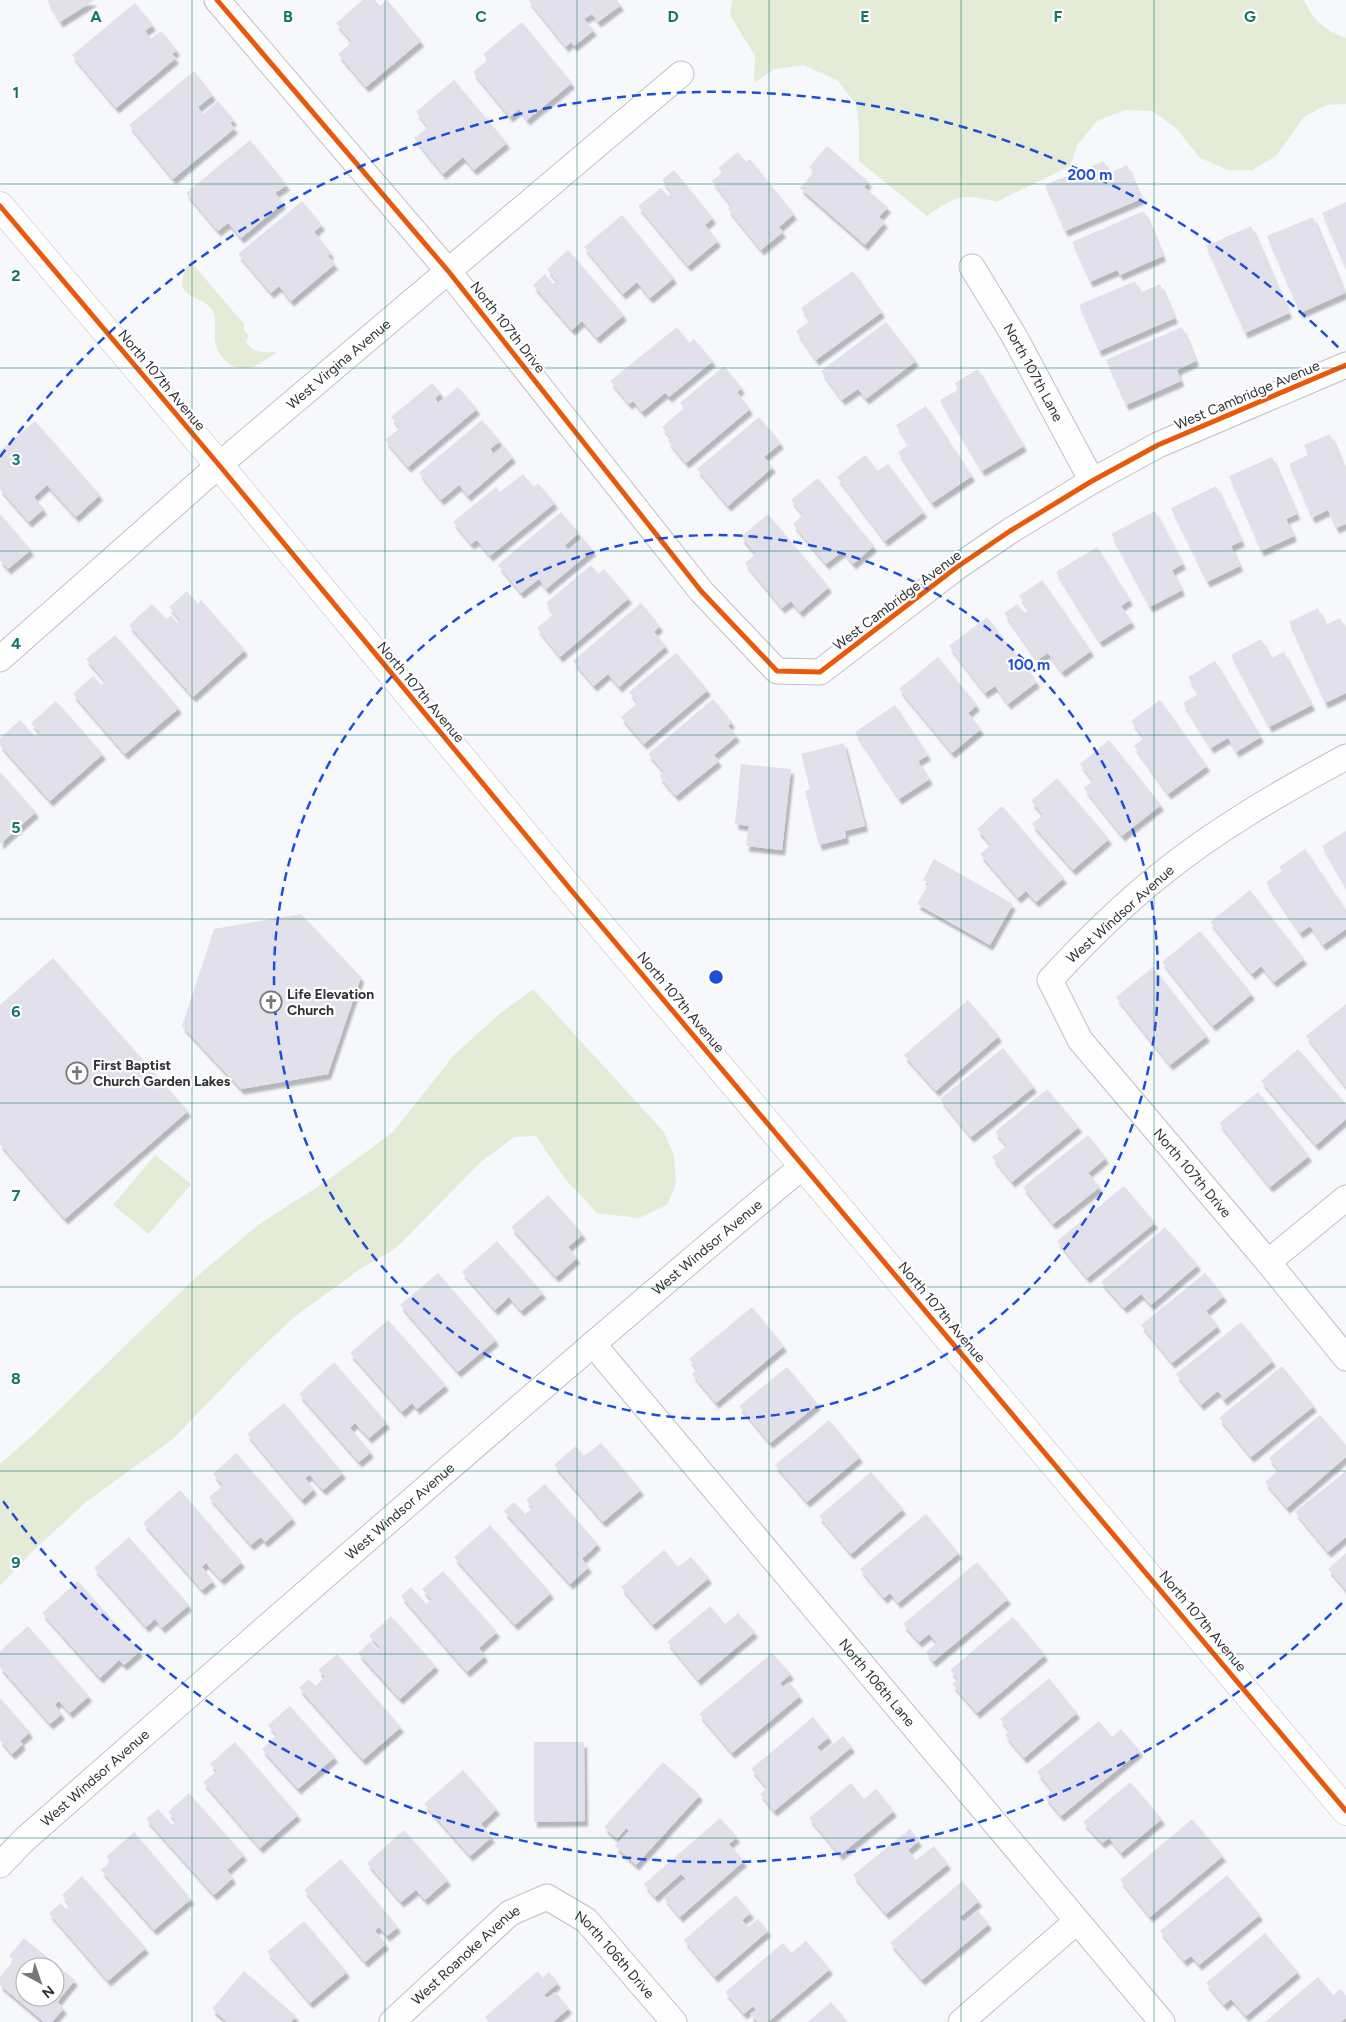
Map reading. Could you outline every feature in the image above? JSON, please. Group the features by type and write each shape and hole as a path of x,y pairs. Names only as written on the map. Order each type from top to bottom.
{"main road":[{"name":"North 107th Avenue","path":"0,206 219,465 552,867 1346,1811"}],"street":[{"name":"North 107th Drive","path":"217,0 449,272 701,591 777,671"},
{"name":"West Virgina Avenue","path":"0,659 219,465 682,74"},
{"name":"North 107th Lane","path":"972,267 1013,334 1092,481"},
{"name":"West Cambridge Avenue","path":"777,671 820,672 957,567 1010,531 1092,481 1158,445 1346,365"},
{"name":"West Windsor Avenue","path":"1050,980 1088,939 1160,875 1232,822 1346,757"},
{"name":"North 107th Drive","path":"1050,980 1080,1040 1268,1262 1346,1358"},
{"name":"West Windsor Avenue","path":"0,1865 24,1840 250,1641 593,1344 804,1165"},
{"path":"1268,1262 1346,1198"},
{"name":"North 106th Lane","path":"593,1344 1076,1922 1162,2022"},
{"name":"West Roanoke Avenue","path":"392,2022 510,1912 547,1897"},
{"name":"North 106th Drive","path":"547,1897 586,1920 674,2022"},
{"path":"961,2022 1076,1922"}],"green space":[{"path":"732,0 1304,0 1311,14 1320,24 1346,38 1346,104 1326,105 1304,117 1276,156 1252,170 1228,170 1200,158 1176,128 1152,111 1125,110 1097,121 1078,144 1070,166 996,202 974,197 959,198 945,204 927,216 859,161 859,127 856,104 838,81 804,65 775,69 754,83 755,56 730,15"},
{"path":"190,261 244,324 244,330 249,337 246,341 248,345 259,351 277,352 258,364 246,368 234,367 221,356 216,346 214,313 210,306 184,290 182,284"},
{"path":"533,989 664,1132 674,1156 676,1183 667,1205 639,1218 597,1213 565,1179 536,1136 514,1137 481,1162 395,1249 360,1269 293,1318 253,1356 173,1439 87,1501 33,1551 0,1586 0,1464 32,1436 194,1279 258,1225 328,1180 393,1132 454,1055 497,1016"},
{"path":"155,1155 191,1184 149,1234 113,1205"}],"building":[{"path":"47,0 95,0 60,22"},
{"path":"363,0 375,0 380,6 387,0 421,41 366,87 338,54 352,42 336,23"},
{"path":"528,0 617,0 621,5 598,22 592,14 584,19 594,30 574,46 571,42 566,47"},
{"path":"135,3 153,25 145,31 151,39 161,31 177,50 172,54 176,58 116,108 72,55"},
{"path":"522,22 572,83 527,120 519,109 510,117 473,72 488,60 483,54"},
{"path":"194,71 213,95 198,107 203,114 218,101 234,120 230,123 235,128 173,179 129,125"},
{"path":"454,80 507,143 474,170 463,157 443,174 414,138 428,127 416,112"},
{"path":"250,140 287,185 275,193 283,203 241,238 228,223 218,231 186,193"},
{"path":"827,146 869,182 864,187 888,207 879,217 885,222 865,245 800,188 814,172 809,167"},
{"path":"738,152 746,162 750,159 794,214 779,227 783,232 761,250 728,209 731,205 712,181 722,173 718,168"},
{"path":"1104,161 1109,173 1127,165 1141,199 1065,231 1045,185"},
{"path":"674,170 713,218 705,225 718,241 688,266 638,206 661,188 668,196 672,193 662,180"},
{"path":"302,201 322,225 314,232 331,253 328,256 335,264 291,301 279,286 271,293 238,254"},
{"path":"1346,202 1346,269 1322,213"},
{"path":"1144,211 1163,256 1120,275 1117,270 1090,282 1072,242"},
{"path":"622,215 674,278 650,298 637,282 623,294 584,247"},
{"path":"1313,217 1345,293 1300,313 1267,236"},
{"path":"1251,226 1289,313 1245,333 1206,246"},
{"path":"568,250 624,315 597,338 582,321 572,330 533,285 545,274 553,284 557,281 547,269"},
{"path":"853,271 882,312 816,360 796,331 810,321 801,308"},
{"path":"1135,281 1140,293 1160,284 1175,318 1099,351 1079,305"},
{"path":"886,322 916,361 866,399 858,389 842,400 821,371"},
{"path":"677,327 689,343 694,339 713,361 669,397 665,393 642,412 633,401 629,404 610,381"},
{"path":"1182,327 1196,361 1177,370 1181,381 1126,405 1106,360"},
{"path":"724,366 742,388 737,392 750,409 686,463 668,441 671,438 662,427 684,408 680,403"},
{"path":"978,369 1024,446 982,471 940,400 958,390 955,383"},
{"path":"432,383 441,393 435,398 438,403 458,387 477,409 408,467 385,440 400,428 391,417"},
{"path":"926,406 972,476 932,503 898,452 909,445 896,425"},
{"path":"759,417 781,443 764,457 773,467 728,506 697,469"},
{"path":"482,420 500,441 490,449 494,454 504,446 513,457 468,496 459,485 441,500 419,473"},
{"path":"35,421 100,495 76,517 47,485 34,497 44,509 29,522 0,489 0,451"},
{"path":"1330,434 1346,471 1346,524 1336,528 1328,510 1312,518 1289,464 1308,455 1304,445"},
{"path":"865,455 878,471 888,464 924,512 885,541 837,477"},
{"path":"1272,457 1297,514 1286,519 1294,536 1261,551 1229,476"},
{"path":"523,474 534,487 538,483 555,503 490,556 477,540 471,544 453,522 496,487 500,492"},
{"path":"818,478 874,546 853,564 843,551 826,564 793,524 803,515 791,500"},
{"path":"1216,486 1242,541 1231,546 1240,566 1207,582 1171,508"},
{"path":"1155,511 1183,564 1172,570 1182,590 1150,607 1111,534"},
{"path":"561,512 579,533 565,545 568,550 583,538 593,550 546,589 539,579 521,593 498,565"},
{"path":"0,514 31,550 8,569 0,560"},
{"path":"768,514 829,587 800,612 791,601 782,608 745,563 756,554 741,537"},
{"path":"1097,547 1130,600 1121,606 1132,622 1100,642 1056,572"},
{"path":"591,565 598,574 604,569 629,598 560,657 537,628 554,614 546,603"},
{"path":"1042,580 1091,651 1062,672 1048,653 1037,660 1004,613 1018,604 1024,613 1029,610 1019,596"},
{"path":"187,591 198,604 201,600 245,650 193,697 129,625 152,604 166,619 171,616 177,623 180,620 169,607"},
{"path":"641,603 660,626 654,632 666,646 619,687 608,674 594,686 573,661"},
{"path":"1318,608 1325,625 1340,618 1346,632 1346,693 1325,703 1289,622"},
{"path":"987,617 1037,682 1008,704 995,686 985,693 949,646"},
{"path":"115,635 179,708 125,754 73,694 93,676 102,685 105,681 86,659"},
{"path":"1261,639 1271,658 1284,652 1312,705 1269,727 1231,655"},
{"path":"676,653 708,690 644,744 621,717 638,703 629,692"},
{"path":"938,657 977,705 968,713 981,729 952,753 899,689"},
{"path":"1215,661 1261,737 1236,752 1228,738 1211,748 1183,703 1198,694 1188,677"},
{"path":"713,699 732,722 728,726 737,736 714,755 719,761 676,796 659,776 664,772 648,754"},
{"path":"1160,700 1207,766 1168,794 1134,746 1144,738 1131,721"},
{"path":"56,701 103,754 50,801 0,745 0,738 20,720 35,737 40,733 31,723"},
{"path":"895,705 928,755 918,761 930,779 899,799 855,732"},
{"path":"1109,740 1161,805 1122,836 1084,788 1093,781 1080,764"},
{"path":"844,743 865,826 845,831 846,838 819,845 805,791 810,789 801,754"},
{"path":"741,764 791,769 782,850 746,846 749,826 735,824"},
{"path":"0,772 36,812 0,844"},
{"path":"1057,778 1109,839 1073,870 1032,824 1043,815 1031,801"},
{"path":"1002,806 1064,878 1036,902 1026,891 1018,898 980,854 991,845 977,829"},
{"path":"1346,831 1346,887 1322,846"},
{"path":"1305,849 1346,910 1346,929 1323,945 1310,926 1300,933 1266,882 1282,871 1279,867"},
{"path":"934,859 1013,904 990,945 917,904 929,883 923,880"},
{"path":"1250,890 1304,959 1274,982 1261,966 1252,974 1210,922"},
{"name":"Life Elevation Church","path":"301,914 361,977 328,1074 241,1089 182,1026 214,929"},
{"path":"1200,931 1252,994 1213,1026 1162,962"},
{"name":"First Baptist Church Garden Lakes","path":"53,958 188,1111 65,1219 0,1144 0,1005"},
{"path":"1153,967 1207,1036 1170,1065 1116,997"},
{"path":"968,1000 999,1036 936,1091 904,1055"},
{"path":"1346,1004 1346,1087 1306,1036"},
{"path":"1003,1048 1034,1087 971,1137 940,1099"},
{"path":"1298,1049 1346,1104 1346,1119 1316,1145 1261,1081"},
{"path":"1047,1089 1079,1127 1012,1182 992,1157 1007,1146 995,1132"},
{"path":"1258,1092 1309,1156 1270,1187 1219,1123"},
{"path":"1088,1135 1106,1158 1088,1173 1100,1187 1053,1224 1023,1187"},
{"path":"1124,1186 1155,1223 1087,1278 1057,1241"},
{"path":"548,1195 583,1234 568,1247 577,1258 556,1277 511,1227"},
{"path":"1165,1227 1198,1265 1151,1305 1141,1294 1124,1308 1101,1282"},
{"path":"497,1241 543,1293 521,1311 509,1297 495,1310 462,1272"},
{"path":"438,1273 496,1340 458,1372 400,1305"},
{"path":"1205,1273 1224,1296 1206,1311 1218,1326 1172,1363 1141,1325"},
{"path":"752,1307 784,1346 716,1403 692,1374 697,1369 689,1359"},
{"path":"388,1320 446,1385 417,1409 412,1403 402,1412 350,1353"},
{"path":"1241,1322 1273,1361 1224,1400 1218,1391 1201,1405 1176,1374"},
{"path":"334,1362 387,1423 369,1438 355,1423 350,1428 371,1452 359,1462 299,1394"},
{"path":"1282,1366 1314,1406 1251,1457 1219,1418"},
{"path":"787,1367 818,1404 770,1443 739,1406"},
{"path":"284,1403 343,1473 323,1490 310,1475 305,1478 314,1489 302,1500 247,1434"},
{"path":"1320,1415 1346,1445 1346,1457 1287,1508 1265,1482 1279,1470 1269,1458"},
{"path":"829,1420 860,1457 807,1502 775,1465"},
{"path":"601,1443 641,1490 603,1522 554,1465 576,1446 584,1456"},
{"path":"236,1453 293,1518 265,1542 261,1537 251,1545 209,1497 223,1485 213,1474"},
{"path":"1346,1471 1346,1537 1328,1552 1295,1512"},
{"path":"871,1472 903,1509 851,1554 819,1516"},
{"path":"545,1484 598,1544 582,1559 589,1567 570,1584 504,1511 514,1502 525,1514 533,1508 526,1500"},
{"path":"180,1490 242,1562 221,1580 206,1563 202,1567 213,1581 202,1590 143,1523"},
{"path":"926,1514 959,1553 898,1603 890,1593 884,1598 860,1569"},
{"path":"490,1525 551,1593 515,1625 454,1557"},
{"path":"129,1537 189,1605 162,1628 155,1619 146,1627 94,1568"},
{"path":"664,1550 678,1567 691,1557 709,1578 653,1625 621,1587"},
{"path":"1346,1553 1346,1590 1328,1569"},
{"path":"977,1562 1008,1599 933,1662 926,1652 937,1643 929,1634 919,1642 903,1624"},
{"path":"443,1571 497,1632 479,1648 485,1656 467,1672 401,1596 411,1587 426,1604 432,1600 422,1589"},
{"path":"78,1581 140,1651 124,1665 119,1660 100,1678 42,1613"},
{"path":"710,1606 725,1624 738,1613 755,1632 698,1680 667,1642"},
{"path":"391,1616 436,1666 400,1699 358,1653 370,1642 377,1650 380,1647 369,1636"},
{"path":"1013,1617 1045,1655 977,1713 952,1684 958,1679 950,1670"},
{"path":"28,1626 89,1696 70,1713 59,1701 55,1705 62,1714 50,1724 0,1667 0,1651"},
{"path":"772,1653 791,1674 780,1683 783,1687 789,1682 800,1696 732,1753 699,1714"},
{"path":"337,1654 401,1727 363,1760 299,1688 309,1679 315,1686 325,1677 318,1670"},
{"path":"1049,1678 1077,1713 1024,1758 1005,1735 1010,1731 1000,1719"},
{"path":"0,1698 30,1732 20,1741 23,1744 12,1754 0,1740"},
{"path":"290,1706 335,1757 298,1789 262,1749 277,1735 268,1725"},
{"path":"813,1717 829,1737 817,1747 822,1753 843,1736 852,1747 774,1811 760,1794 767,1788 751,1769"},
{"path":"1099,1721 1112,1737 1121,1729 1140,1751 1061,1816 1045,1797 1053,1791 1037,1772"},
{"path":"235,1742 298,1815 260,1848 203,1782 217,1771 210,1764"},
{"path":"534,1742 584,1742 585,1821 534,1822"},
{"path":"663,1762 700,1795 636,1865 615,1846 629,1831 626,1828 617,1839 604,1827"},
{"path":"463,1770 497,1809 481,1824 492,1837 470,1856 424,1804"},
{"path":"1130,1782 1162,1819 1121,1853 1109,1838 1102,1843 1083,1822"},
{"path":"851,1783 864,1799 876,1789 894,1811 840,1855 809,1818"},
{"path":"189,1793 244,1855 227,1870 233,1878 214,1895 146,1819 158,1809 172,1825 176,1821 168,1812"},
{"path":"720,1818 737,1837 729,1844 744,1861 680,1917 664,1898 686,1879 681,1874 655,1897 644,1884"},
{"path":"1192,1819 1223,1856 1150,1917 1120,1880"},
{"path":"910,1829 919,1841 908,1850 916,1860 934,1846 948,1864 886,1914 853,1875"},
{"path":"404,1830 448,1880 425,1900 416,1890 401,1902 367,1863"},
{"path":"134,1832 191,1899 154,1930 101,1870 110,1862 106,1857"},
{"path":"341,1859 398,1927 387,1936 379,1927 375,1931 386,1944 365,1962 304,1890"},
{"path":"1227,1875 1260,1915 1199,1965 1191,1956 1184,1961 1160,1931"},
{"path":"82,1876 146,1948 108,1981 49,1913 61,1903 66,1909 70,1905 62,1895"},
{"path":"962,1881 979,1901 960,1917 964,1923 978,1911 989,1924 922,1980 890,1943"},
{"path":"736,1895 751,1913 742,1920 748,1927 758,1919 768,1931 715,1977 684,1940"},
{"path":"304,1921 347,1972 310,2003 267,1952"},
{"path":"1265,1933 1298,1972 1246,2016 1231,1999 1224,2005 1206,1983"},
{"path":"24,1938 47,1957 15,1957 15,1998 0,1985 0,1977 14,1960 9,1956"},
{"path":"806,1941 830,1969 768,2022 758,2022 750,2014 756,2010 753,2006 744,2014 725,1992 783,1943 791,1953"},
{"path":"244,1971 296,2016 291,2022 227,2022 212,2009"},
{"path":"538,1971 543,1978 549,1972 558,1983 544,1995 547,1998 555,1992 569,2008 553,2022 489,2022 485,2017"},
{"path":"65,1972 75,1980 65,1992"},
{"path":"1318,1977 1333,1995 1341,1989 1346,1996 1346,2018 1341,2022 1265,2022"},
{"path":"831,2002 848,2022 808,2022"},
{"path":"26,2007 64,2008 52,2022 44,2022"}],"cycle path":[{"path":"217,0 449,272 701,591 777,671 820,672 957,567 1010,531 1092,481 1158,445 1346,365"},
{"path":"0,206 219,465 571,890 1346,1811"}],"place":[{"name":"Life Elevation Church","path":"271,1002"},
{"name":"First Baptist Church Garden Lakes","path":"77,1073"}]}
